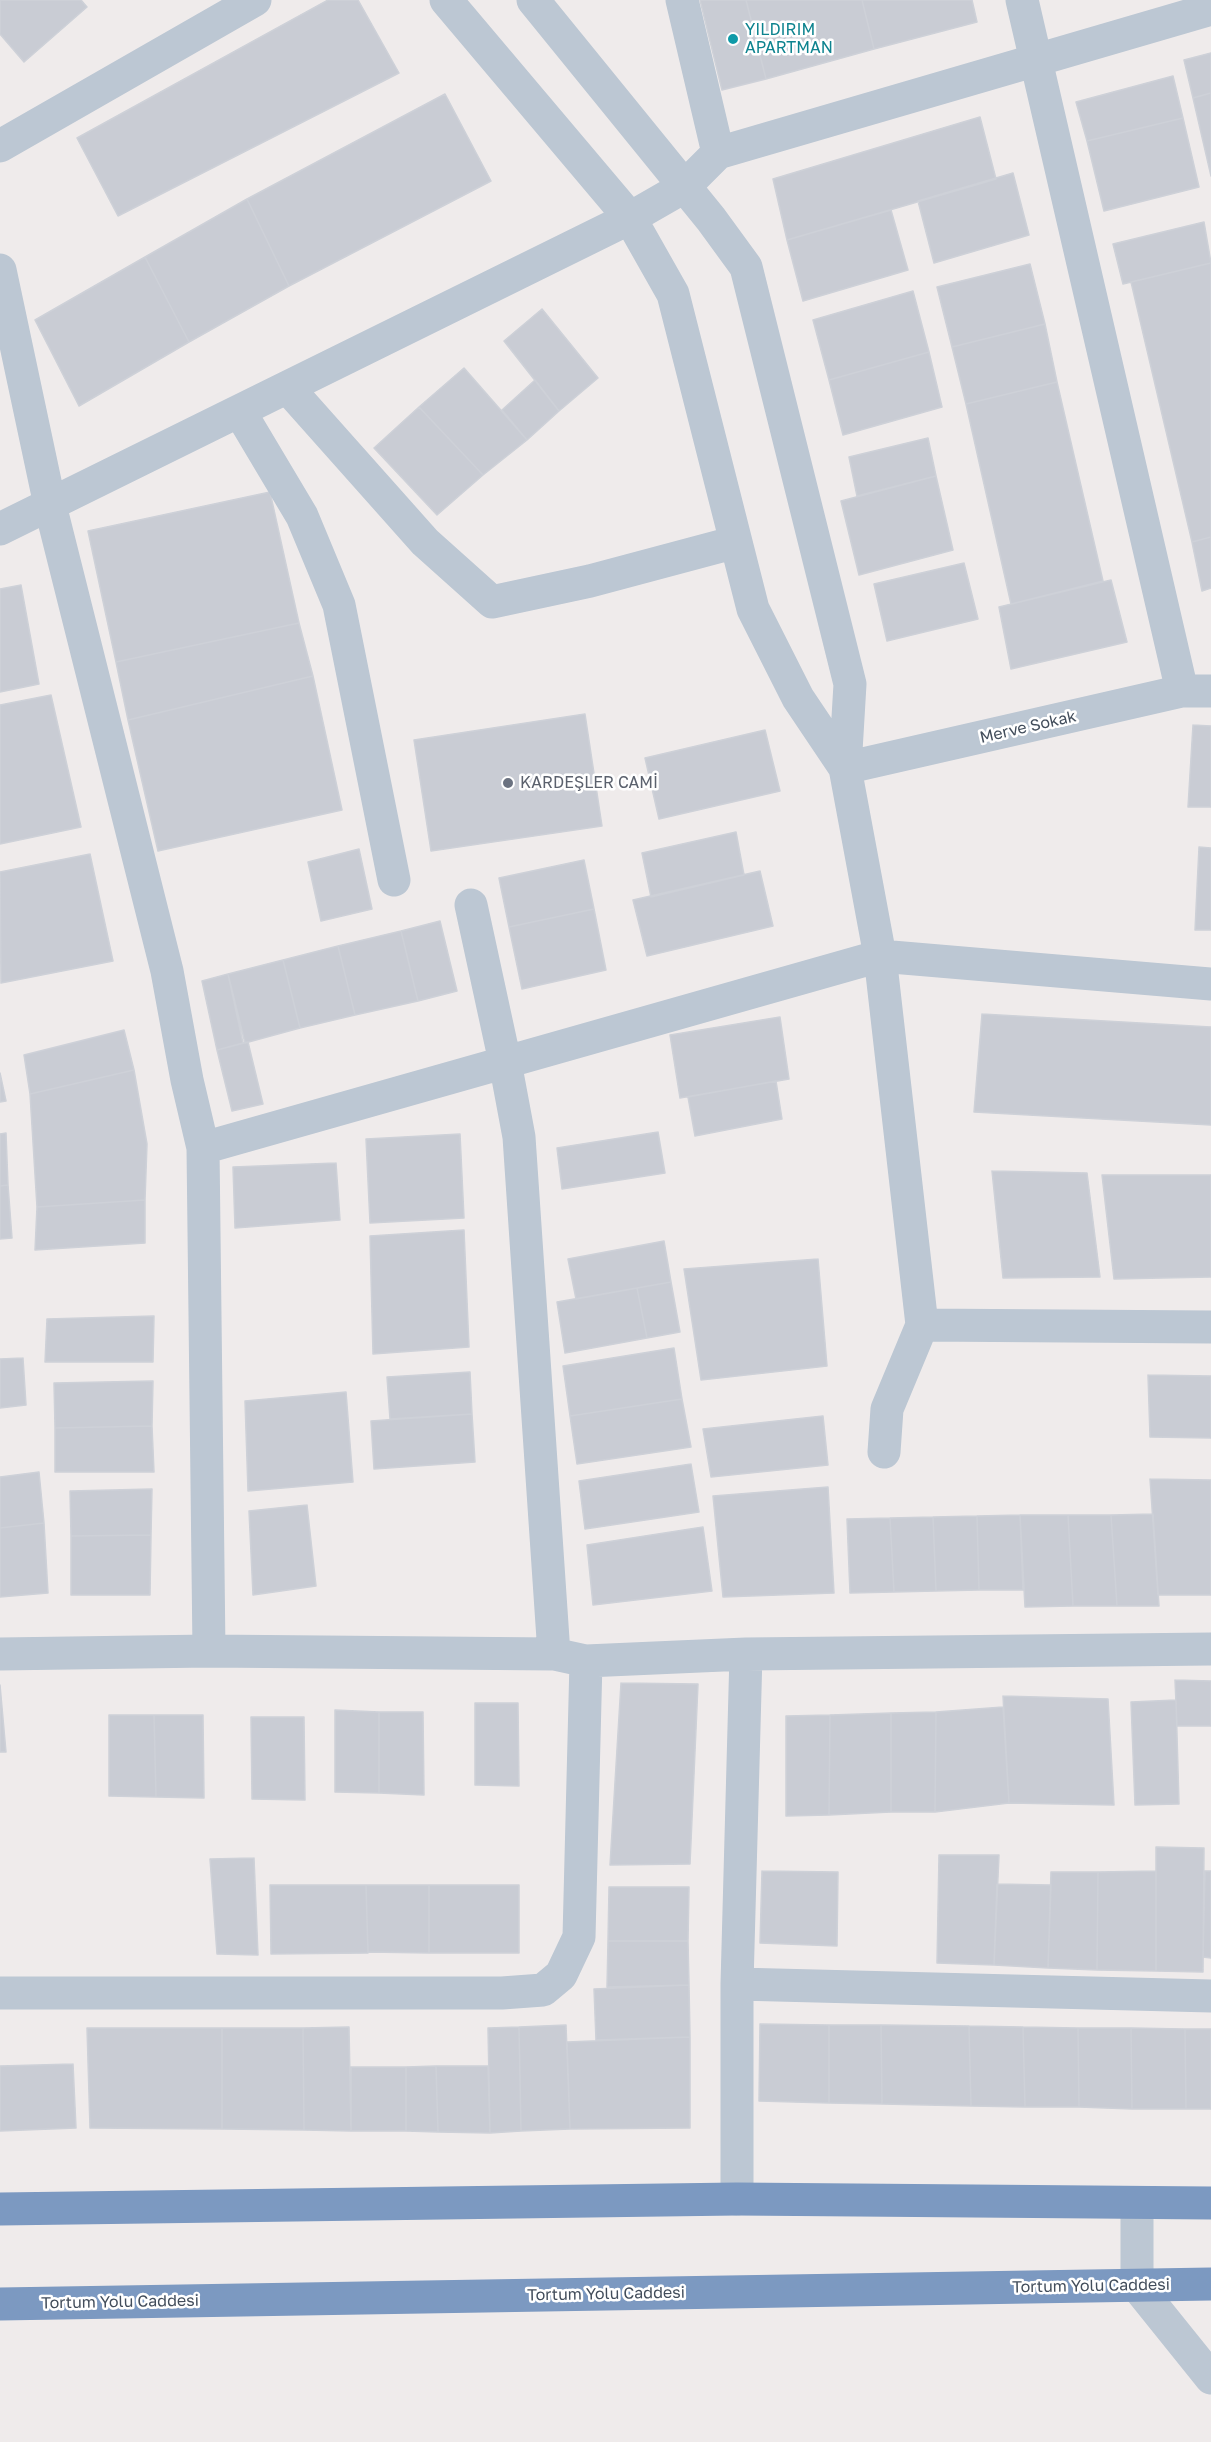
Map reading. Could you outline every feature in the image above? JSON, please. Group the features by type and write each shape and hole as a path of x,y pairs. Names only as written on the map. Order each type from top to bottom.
{"highway":[{"path":"0,2209 737,2199 1211,2203"},
{"name":"Tortum Yolu Caddesi","path":"0,2304 1211,2284"}],"street":[{"path":"0,146 255,0"},
{"path":"446,0 630,218 673,294 753,609 798,698 845,768"},
{"path":"533,0 746,267 850,684 845,768 880,956 922,1325 887,1409 884,1452"},
{"path":"681,0 718,153"},
{"path":"1022,0 1197,691"},
{"path":"0,529 630,218 684,187 718,153 1211,9"},
{"path":"0,270 51,505 167,971 202,1148 209,1651"},
{"path":"288,388 425,542 492,602 590,581 736,542"},
{"path":"240,412 302,516 339,605 394,880"},
{"name":"Merve Sokak","path":"845,768 1197,691"},
{"path":"471,905 519,1137 554,1654"},
{"path":"202,1148 880,956 1211,984"},
{"path":"922,1325 1211,1327"},
{"path":"0,1654 209,1651 554,1654 586,1661 746,1654 1211,1649"},
{"path":"737,2199 737,1984 746,1654"},
{"path":"0,1993 502,1993 543,1990 561,1975 579,1937 586,1661"},
{"path":"737,1984 1211,1996"},
{"path":"1137,2203 1137,2286 1211,2378"}],"building":[{"path":"0,0 81,0 87,7 24,62 0,34"},
{"path":"328,0 358,0 399,73 118,216 77,138"},
{"name":"YILDIRIM APARTMAN","path":"700,0 746,0 766,79 722,90"},
{"path":"746,0 862,0 874,49 766,79"},
{"path":"862,0 972,0 977,22 874,49"},
{"path":"1211,53 1211,93 1193,98 1184,60"},
{"path":"1173,76 1183,118 1087,141 1076,102"},
{"path":"1211,93 1211,176 1193,98"},
{"path":"445,94 491,181 289,286 247,199"},
{"path":"980,117 996,179 787,240 773,179"},
{"path":"1183,118 1199,187 1104,211 1087,141"},
{"path":"1013,173 1029,235 934,263 918,201"},
{"path":"247,199 289,286 189,342 145,257"},
{"path":"891,210 908,270 803,301 787,240"},
{"path":"1204,222 1211,263 1123,284 1113,244"},
{"path":"145,257 189,342 79,406 35,320"},
{"path":"1211,263 1211,537 1192,542 1131,282"},
{"path":"1030,264 1045,324 952,347 937,287"},
{"path":"913,291 929,352 829,380 813,320"},
{"path":"542,309 598,378 559,411 504,341"},
{"path":"1045,324 1057,382 966,404 952,347"},
{"path":"929,352 942,407 843,435 829,380"},
{"path":"464,368 527,440 483,475 419,407"},
{"path":"535,380 559,411 527,440 502,410"},
{"path":"1057,382 1103,581 1011,604 966,404"},
{"path":"419,407 483,475 437,515 374,448"},
{"path":"928,438 936,476 857,496 849,457"},
{"path":"936,476 953,550 859,575 841,501"},
{"path":"270,492 299,623 116,662 88,531"},
{"path":"1211,537 1211,588 1202,591 1192,542"},
{"path":"964,563 978,619 887,641 874,584"},
{"path":"1111,580 1127,642 1011,669 999,607"},
{"path":"21,585 39,684 0,692 0,589"},
{"path":"299,623 313,676 128,720 116,662"},
{"path":"313,676 342,810 158,851 128,720"},
{"path":"51,695 81,827 0,844 0,705"},
{"name":"KARDEŞLER CAMİ","path":"585,714 602,826 431,851 414,740"},
{"path":"1193,725 1211,726 1211,807 1188,807"},
{"path":"765,730 780,791 659,819 645,758"},
{"path":"736,832 744,875 651,897 642,853"},
{"path":"1199,847 1211,848 1211,930 1195,930"},
{"path":"359,849 372,909 321,921 308,862"},
{"path":"90,854 113,961 1,983 0,872"},
{"path":"584,860 594,909 509,927 499,878"},
{"path":"760,871 773,926 647,956 633,900"},
{"path":"594,909 606,970 522,989 509,927"},
{"path":"440,921 457,991 418,1001 401,931"},
{"path":"401,931 418,1001 355,1015 338,946"},
{"path":"338,946 355,1015 300,1028 283,960"},
{"path":"283,960 300,1028 245,1043 228,974"},
{"path":"228,974 243,1043 217,1050 202,981"},
{"path":"982,1014 1211,1027 1211,1125 974,1112"},
{"path":"780,1017 789,1079 680,1098 670,1035"},
{"path":"124,1030 134,1070 30,1094 24,1055"},
{"path":"248,1042 263,1104 232,1111 217,1050"},
{"path":"134,1070 147,1144 145,1200 37,1207 30,1094"},
{"path":"0,1073 6,1101 0,1102"},
{"path":"776,1081 782,1119 695,1136 688,1097"},
{"path":"658,1132 665,1173 562,1189 557,1148"},
{"path":"6,1133 8,1185 0,1186 0,1134"},
{"path":"460,1134 464,1218 370,1223 366,1139"},
{"path":"336,1163 340,1220 235,1228 233,1167"},
{"path":"992,1171 1087,1173 1100,1277 1003,1278"},
{"path":"1102,1175 1211,1175 1211,1277 1114,1279"},
{"path":"8,1185 12,1238 0,1239 0,1186"},
{"path":"145,1200 145,1243 35,1250 37,1207"},
{"path":"464,1230 469,1347 373,1354 370,1236"},
{"path":"664,1241 671,1282 576,1299 568,1259"},
{"path":"818,1259 827,1366 701,1380 684,1269"},
{"path":"671,1282 680,1332 647,1338 637,1288"},
{"path":"637,1288 647,1338 565,1353 557,1302"},
{"path":"154,1316 153,1362 45,1362 47,1319"},
{"path":"674,1348 682,1399 570,1416 563,1366"},
{"path":"23,1358 26,1405 0,1408 0,1359"},
{"path":"470,1372 472,1414 390,1419 387,1377"},
{"path":"1148,1375 1211,1376 1211,1438 1150,1437"},
{"path":"153,1381 152,1426 55,1428 54,1383"},
{"path":"346,1392 353,1482 248,1491 245,1401"},
{"path":"682,1399 691,1447 577,1464 570,1416"},
{"path":"472,1414 475,1462 374,1469 371,1421"},
{"path":"823,1416 828,1465 711,1477 703,1429"},
{"path":"152,1426 154,1472 55,1472 55,1428"},
{"path":"691,1464 699,1512 585,1529 579,1481"},
{"path":"39,1472 44,1523 0,1528 0,1477"},
{"path":"1150,1479 1211,1480 1211,1595 1158,1595"},
{"path":"828,1487 834,1593 723,1597 713,1496"},
{"path":"152,1489 151,1535 71,1536 70,1491"},
{"path":"307,1505 316,1586 253,1595 249,1511"},
{"path":"1153,1514 1159,1606 1117,1606 1111,1515"},
{"path":"1020,1515 1023,1590 979,1590 977,1516"},
{"path":"1020,1515 1068,1515 1073,1606 1025,1607"},
{"path":"1068,1515 1111,1515 1117,1606 1073,1606"},
{"path":"977,1516 979,1590 936,1591 933,1517"},
{"path":"933,1517 936,1591 894,1592 890,1518"},
{"path":"890,1518 894,1592 850,1593 847,1519"},
{"path":"44,1523 48,1593 0,1597 0,1528"},
{"path":"703,1527 712,1591 593,1605 587,1545"},
{"path":"151,1535 150,1595 71,1595 71,1536"},
{"path":"1175,1680 1211,1681 1211,1726 1177,1726"},
{"path":"621,1683 698,1684 690,1864 610,1865"},
{"path":"0,1685 6,1752 0,1752"},
{"path":"1003,1696 1108,1699 1114,1805 1009,1803"},
{"path":"1176,1700 1179,1804 1135,1805 1131,1702"},
{"path":"475,1703 518,1703 519,1786 475,1785"},
{"path":"1003,1707 1009,1803 935,1812 936,1712"},
{"path":"335,1710 379,1712 379,1793 335,1792"},
{"path":"379,1712 423,1712 424,1795 379,1793"},
{"path":"936,1712 935,1812 891,1812 891,1713"},
{"path":"891,1713 891,1812 829,1815 830,1715"},
{"path":"109,1715 154,1715 156,1797 109,1796"},
{"path":"154,1715 203,1715 204,1798 156,1797"},
{"path":"830,1715 829,1815 786,1816 786,1716"},
{"path":"251,1717 304,1717 305,1800 252,1799"},
{"path":"1156,1847 1204,1848 1203,1972 1156,1971"},
{"path":"939,1855 999,1855 994,1965 937,1963"},
{"path":"254,1858 258,1955 217,1954 210,1859"},
{"path":"762,1871 838,1872 837,1946 760,1943"},
{"path":"1156,1871 1156,1971 1097,1970 1098,1872"},
{"path":"1205,1871 1211,1871 1211,1958 1203,1957"},
{"path":"1051,1872 1098,1872 1097,1970 1048,1968"},
{"path":"997,1884 1051,1885 1048,1968 994,1965"},
{"path":"270,1885 366,1885 368,1953 271,1954"},
{"path":"366,1885 429,1885 429,1953 368,1952"},
{"path":"429,1885 519,1885 519,1953 429,1953"},
{"path":"609,1887 689,1887 688,1941 608,1941"},
{"path":"608,1941 688,1941 689,1985 607,1987"},
{"path":"689,1985 690,2037 596,2040 594,1989"},
{"path":"760,2024 829,2025 829,2103 759,2101"},
{"path":"566,2025 570,2129 521,2131 519,2027"},
{"path":"829,2025 881,2025 882,2104 829,2103"},
{"path":"881,2025 969,2026 971,2106 882,2104"},
{"path":"969,2026 1023,2027 1025,2107 971,2106"},
{"path":"349,2027 351,2131 304,2130 303,2028"},
{"path":"519,2027 521,2131 490,2133 488,2028"},
{"path":"1023,2027 1078,2028 1079,2107 1025,2107"},
{"path":"87,2028 222,2028 222,2129 90,2128"},
{"path":"222,2028 303,2028 304,2130 222,2129"},
{"path":"1078,2028 1131,2028 1132,2109 1079,2107"},
{"path":"1131,2028 1185,2029 1186,2109 1132,2109"},
{"path":"1185,2029 1211,2029 1211,2109 1186,2109"},
{"path":"690,2037 690,2128 570,2129 567,2042"},
{"path":"73,2064 76,2128 0,2131 0,2066"},
{"path":"436,2066 488,2066 490,2133 438,2132"},
{"path":"436,2066 438,2132 406,2131 406,2067"},
{"path":"351,2067 406,2067 406,2131 351,2131"}],"place":[{"name":"YILDIRIM APARTMAN","path":"733,39"},
{"name":"KARDEŞLER CAMİ","path":"508,783"}]}
